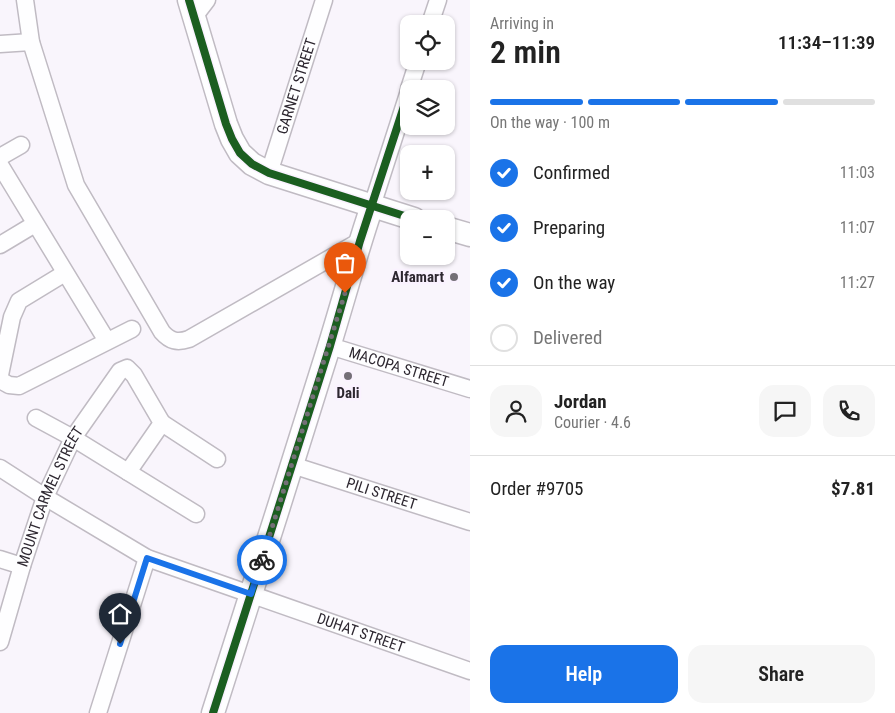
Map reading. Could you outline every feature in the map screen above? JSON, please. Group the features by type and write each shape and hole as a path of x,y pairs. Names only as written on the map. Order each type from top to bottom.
{"street":[{"path":"25,0 31,42 76,185 162,332 168,338 181,342 189,339 360,241"},
{"name":"GARNET STREET","path":"269,173 324,0"},
{"path":"433,15 438,0"},
{"path":"196,6 226,124 240,153 252,164 269,173 400,215"},
{"path":"0,44 31,42"},
{"path":"213,713 330,346 360,241 400,118"},
{"path":"0,157 21,145"},
{"path":"2,172 107,341"},
{"path":"0,245 35,224"},
{"path":"455,231 470,235"},
{"path":"0,375 12,317 19,302 64,273"},
{"path":"0,380 9,385 19,386 132,328"},
{"name":"MACOPA STREET","path":"330,346 470,389"},
{"name":"MOUNT CARMEL STREET","path":"0,642 4,616 45,497 73,438 120,371 127,368 134,375 162,423"},
{"path":"36,418 73,438 196,514"},
{"path":"128,472 162,423 217,459"},
{"name":"PILI STREET","path":"292,465 470,522"},
{"name":"DUHAT STREET","path":"0,468 147,558 470,671"},
{"path":"98,713 147,558"},
{"path":"0,559 22,566"}],"cycle path":[{"path":"189,0 226,124 240,153 252,164 269,173 400,215"},
{"path":"213,713 400,119"}],"way so far":[{"path":"262,560 345,293"}],"place":[{"name":"Alfamart","path":"454,277"},
{"name":"Dali","path":"348,376"}],"route":[{"path":"120,644 147,558 251,594 262,560"}]}
